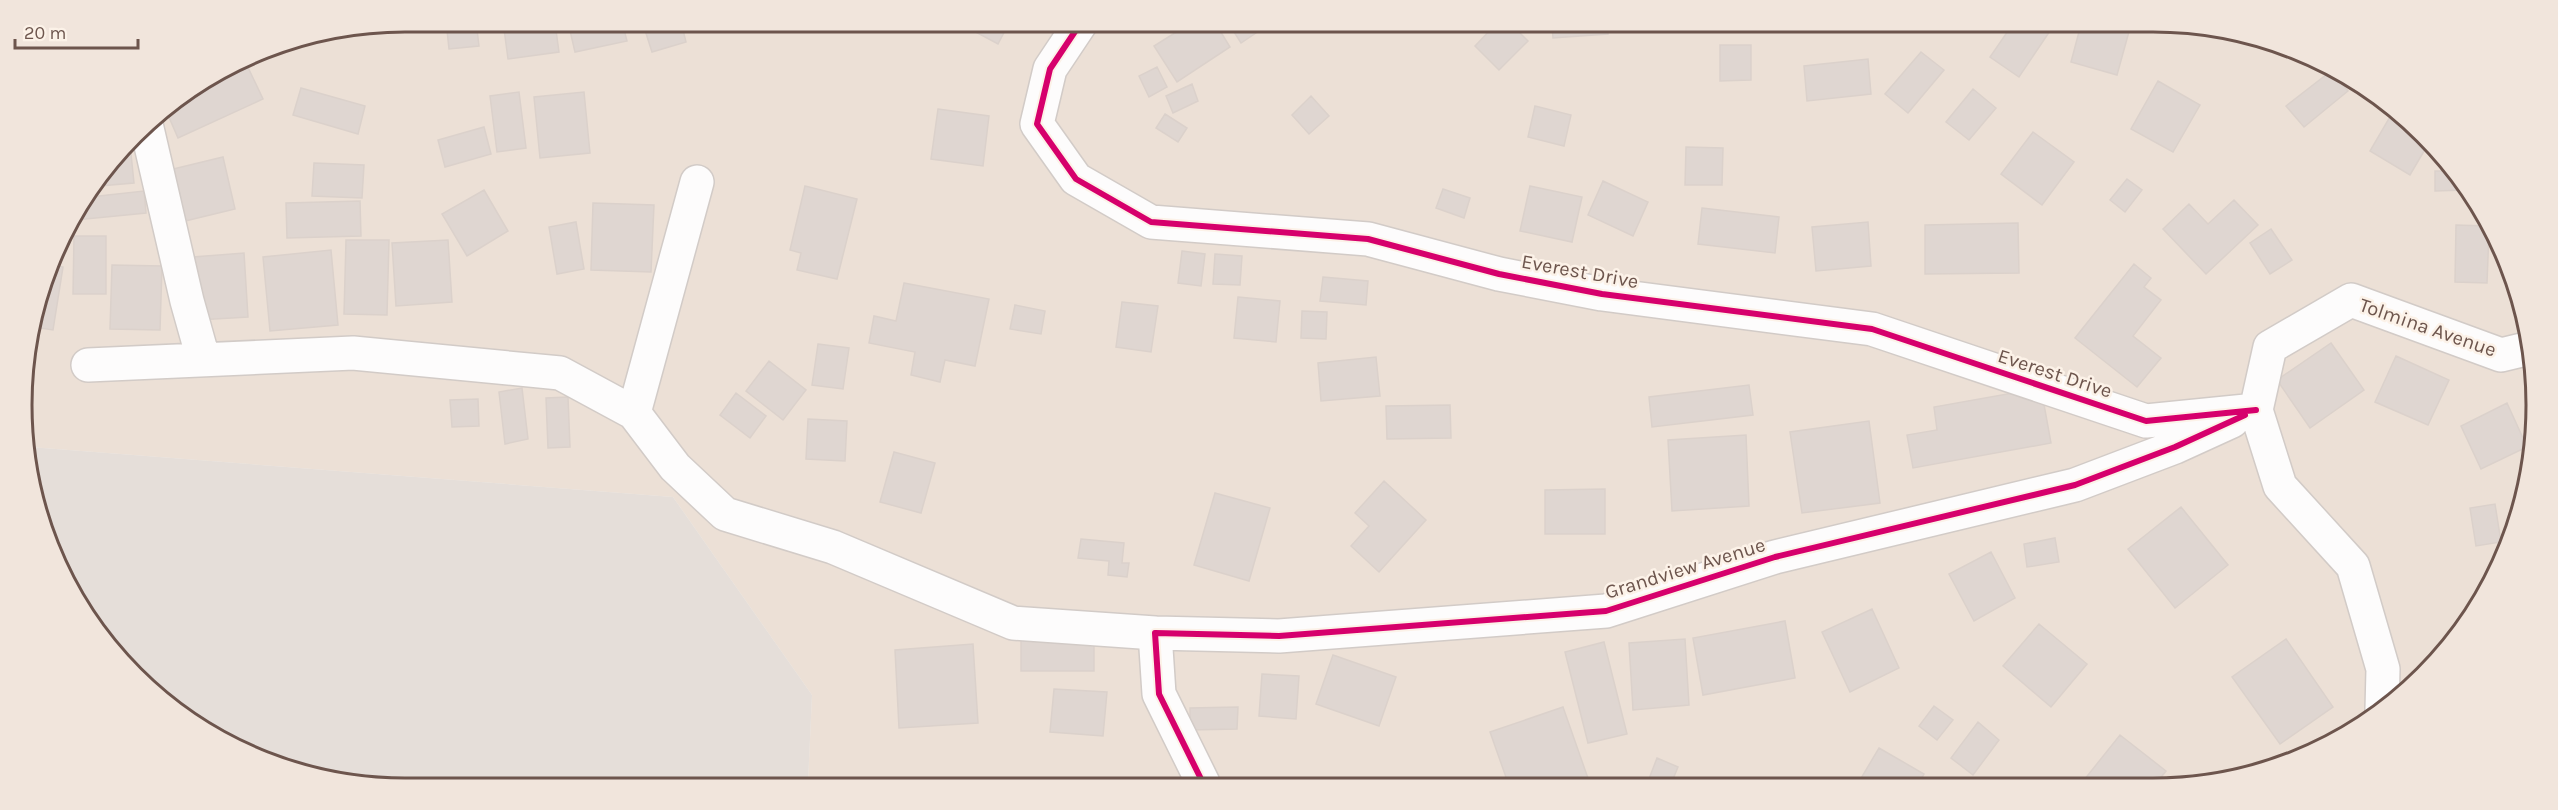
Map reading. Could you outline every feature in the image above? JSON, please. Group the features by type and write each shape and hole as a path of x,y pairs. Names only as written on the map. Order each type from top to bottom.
{"street":[{"name":"Everest Drive","path":"1075,31 1050,69 1037,124 1076,179 1151,222 1368,239 1499,274 1602,294 1872,329 2146,421 2256,410"},
{"path":"148,134 187,301 203,358"},
{"path":"88,365 353,353 560,373 634,413 697,182"},
{"name":"Tolmina Avenue","path":"2256,410 2270,347 2351,300 2501,355 2522,350"},
{"name":"Grandview Avenue","path":"634,413 675,467 725,514 834,547 1013,623 1155,633 1279,636 1606,611 1775,557 2075,485 2175,447 2256,410"},
{"path":"2256,410 2280,486 2353,566 2383,669 2382,699"},
{"path":"1155,633 1159,694 1201,778"}],"shaded area":[{"path":"405,31 2153,31 2226,39 2273,51 2318,70 2361,94 2399,124 2434,159 2464,197 2488,240 2514,308 2526,381 2526,429 2523,454 2507,525 2488,570 2464,613 2434,651 2399,686 2361,716 2318,740 2250,766 2177,778 808,778 812,695 673,497 34,447 32,381 39,332 51,285 70,240 94,197 124,159 159,124 197,94 262,60 308,44 356,35"},
{"path":"34,447 673,497 812,695 808,778 381,778 332,771 285,759 240,740 197,716 159,686 124,651 94,613 60,548 44,502"}],"building":[{"path":"447,31 477,31 479,46 449,49"},
{"path":"504,31 556,31 559,52 508,59"},
{"path":"570,31 624,31 627,41 575,52"},
{"path":"645,31 683,31 686,42 652,52"},
{"path":"974,31 1005,31 998,44"},
{"path":"1178,31 1220,31 1230,47 1177,82 1154,46"},
{"path":"1233,31 1259,31 1241,43"},
{"path":"1489,31 1518,31 1528,41 1499,70 1475,46"},
{"path":"1552,31 1608,31 1608,34 1553,38"},
{"path":"2008,31 2050,31 2019,77 1990,57"},
{"path":"2079,31 2129,31 2117,75 2071,62"},
{"path":"1720,45 1751,45 1751,80 1720,81"},
{"path":"1921,52 1944,70 1908,113 1885,94"},
{"path":"1868,59 1871,94 1807,101 1804,66"},
{"path":"248,67 263,99 178,138 169,116 197,94"},
{"path":"1157,67 1167,87 1149,97 1139,76"},
{"path":"2326,75 2341,82 2348,91 2304,127 2286,106"},
{"path":"2158,81 2200,105 2173,152 2131,129"},
{"path":"1192,84 1198,101 1173,113 1166,96"},
{"path":"301,88 365,106 358,134 293,115"},
{"path":"1973,89 1996,108 1969,140 1946,122"},
{"path":"519,92 526,148 497,152 490,96"},
{"path":"584,92 590,153 540,158 534,97"},
{"path":"1311,96 1329,116 1309,134 1292,115"},
{"path":"1535,106 1571,115 1564,146 1528,137"},
{"path":"938,109 989,116 983,166 931,159"},
{"path":"1165,114 1187,128 1178,142 1156,128"},
{"path":"2390,117 2425,149 2410,175 2370,151"},
{"path":"484,127 491,154 445,167 438,140"},
{"path":"2033,132 2074,162 2042,205 2001,174"},
{"path":"1686,147 1723,148 1722,185 1685,185"},
{"path":"131,152 134,183 103,186"},
{"path":"223,157 235,209 181,222 169,170"},
{"path":"314,163 364,165 362,198 312,196"},
{"path":"2435,171 2443,171 2459,190 2435,191"},
{"path":"2127,179 2142,190 2125,212 2110,200"},
{"path":"1603,181 1648,202 1633,236 1588,215"},
{"path":"805,186 857,199 837,279 797,270 801,253 790,250"},
{"path":"1530,186 1582,197 1572,242 1520,231"},
{"path":"1443,189 1470,198 1464,218 1436,208"},
{"path":"484,190 508,231 467,256 442,214"},
{"path":"144,191 146,213 81,219 94,197"},
{"path":"2234,200 2258,225 2206,274 2163,229 2189,204 2208,224"},
{"path":"360,201 361,236 287,238 286,203"},
{"path":"593,203 654,205 651,272 591,270"},
{"path":"1702,208 1779,217 1775,253 1698,244"},
{"path":"576,222 584,269 557,274 549,227"},
{"path":"1868,222 1871,266 1816,271 1812,227"},
{"path":"2018,223 2019,273 1925,274 1925,225"},
{"path":"2456,225 2480,226 2489,241 2487,283 2455,282"},
{"path":"2271,229 2292,260 2270,274 2250,243"},
{"path":"74,236 106,236 106,294 73,294"},
{"path":"346,240 389,240 387,315 344,314"},
{"path":"448,240 452,302 396,306 392,243"},
{"path":"331,250 338,325 270,331 263,257"},
{"path":"1182,251 1205,254 1201,286 1178,283"},
{"path":"244,253 248,317 198,320 193,257"},
{"path":"1215,254 1242,256 1240,285 1213,284"},
{"path":"2134,264 2151,278 2144,287 2161,300 2133,336 2161,358 2137,387 2075,338"},
{"path":"112,265 162,266 160,330 110,329"},
{"path":"58,266 63,267 53,330 40,328"},
{"path":"1323,277 1368,281 1366,305 1320,301"},
{"path":"904,283 989,299 975,366 945,360 940,382 911,375 915,352 869,343 874,316 896,321"},
{"path":"1238,297 1280,301 1276,342 1234,338"},
{"path":"1122,302 1158,306 1151,352 1116,347"},
{"path":"1015,305 1045,311 1041,334 1010,329"},
{"path":"1302,311 1327,312 1326,339 1301,338"},
{"path":"2331,343 2364,390 2310,428 2277,380"},
{"path":"818,344 849,348 843,389 812,385"},
{"path":"2396,356 2449,380 2428,425 2375,402"},
{"path":"1376,357 1380,396 1321,401 1318,363"},
{"path":"769,361 806,390 783,420 746,391"},
{"path":"1749,385 1753,415 1652,427 1649,397"},
{"path":"522,388 528,439 505,444 499,392"},
{"path":"2041,388 2051,443 1913,468 1907,435 1937,430 1934,407"},
{"path":"736,393 766,416 750,438 720,415"},
{"path":"568,397 570,447 548,448 546,398"},
{"path":"478,399 479,426 452,427 450,400"},
{"path":"2507,403 2524,442 2524,449 2481,469 2461,426"},
{"path":"1450,405 1451,438 1387,439 1386,406"},
{"path":"808,419 847,421 845,461 806,459"},
{"path":"1869,421 1880,503 1802,513 1790,432"},
{"path":"1746,435 1749,506 1672,511 1668,440"},
{"path":"894,452 935,463 921,513 880,502"},
{"path":"1384,481 1426,520 1379,572 1351,546 1369,526 1355,513"},
{"path":"1605,489 1605,534 1545,534 1545,490"},
{"path":"1215,493 1270,508 1249,581 1194,565"},
{"path":"2495,504 2500,542 2476,546 2470,508"},
{"path":"2181,507 2228,565 2175,608 2128,549"},
{"path":"2055,538 2059,562 2027,567 2024,544"},
{"path":"1081,539 1124,543 1122,563 1129,563 1127,577 1108,575 1109,561 1078,558"},
{"path":"1991,552 2015,598 1974,621 1949,574"},
{"path":"1872,609 1899,668 1850,692 1822,632"},
{"path":"1785,621 1795,678 1703,695 1693,638"},
{"path":"2039,624 2087,664 2051,707 2003,666"},
{"path":"1094,635 1094,671 1021,671 1021,636"},
{"path":"1685,639 1689,705 1633,710 1629,643"},
{"path":"2286,639 2333,707 2280,744 2232,677"},
{"path":"1604,642 1627,734 1588,743 1565,652"},
{"path":"973,644 978,723 899,728 895,650"},
{"path":"1333,655 1396,677 1379,726 1316,704"},
{"path":"1262,674 1299,676 1296,719 1259,716"},
{"path":"1054,689 1107,692 1103,736 1050,732"},
{"path":"1934,706 1953,720 1937,740 1919,726"},
{"path":"1238,707 1237,729 1190,730 1190,708"},
{"path":"1563,707 1588,778 1506,778 1490,732"},
{"path":"1978,722 1999,740 1973,775 1951,758"},
{"path":"2120,735 2166,771 2160,778 2086,778"},
{"path":"1879,748 1924,774 1922,778 1861,778"},
{"path":"1657,758 1678,767 1673,778 1649,778"}],"cycle path":[{"path":"1075,31 1050,69 1037,124 1076,179 1151,222 1368,239 1499,274 1602,294 1872,329 2146,421 2256,410"},
{"path":"1201,778 1159,694 1155,633 1279,636 1606,611 1775,557 2075,485 2175,447 2245,415"}]}
